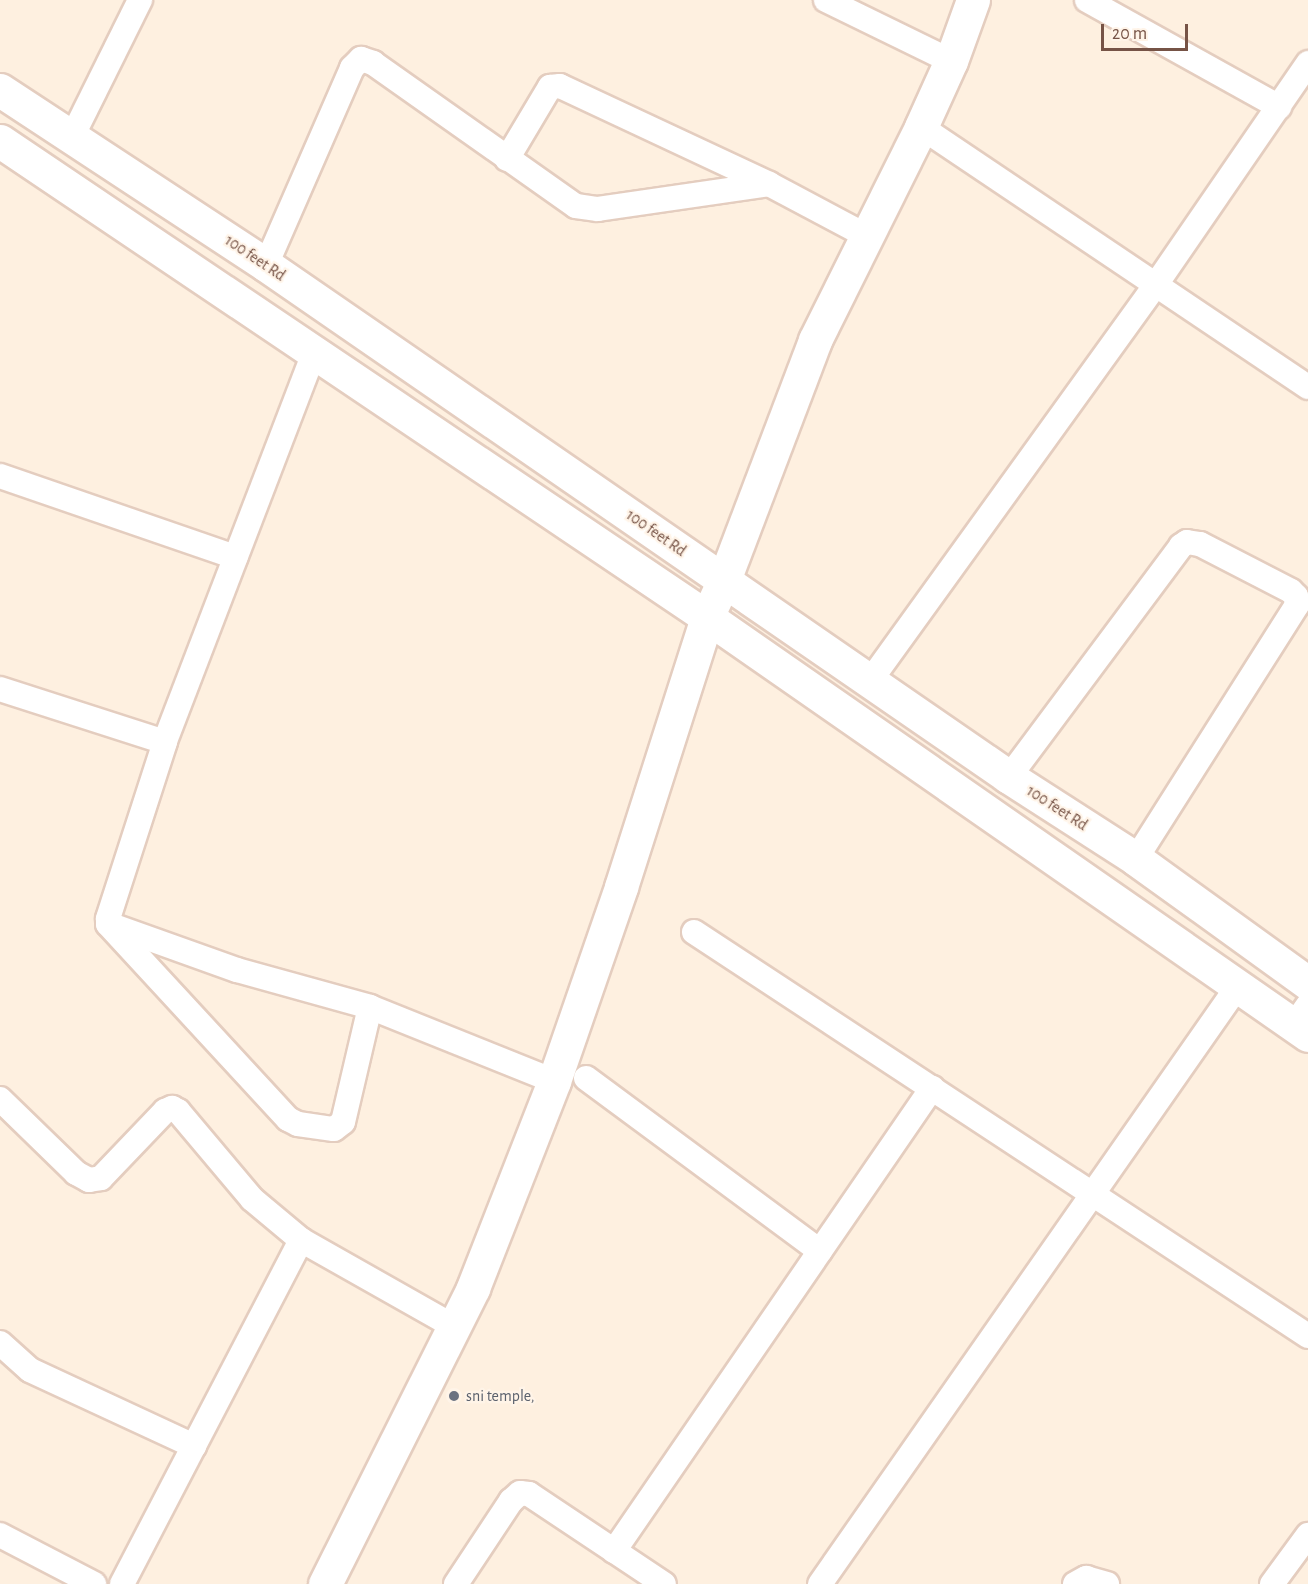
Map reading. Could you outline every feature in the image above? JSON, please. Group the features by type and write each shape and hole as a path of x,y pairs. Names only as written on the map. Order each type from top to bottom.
{"main road":[{"path":"325,1584 472,1288 554,1081 621,887 707,617 724,580 815,340 921,127 951,61 973,0"},
{"name":"100 feet Rd","path":"0,90 266,265 1009,777 1136,859 1308,983"},
{"path":"0,141 707,617 1238,986 1303,1022"}],"street":[{"path":"72,137 140,0"},
{"path":"826,0 951,61"},
{"path":"1087,0 1279,107"},
{"path":"266,265 352,68 361,59 373,63 576,206 598,208 769,183"},
{"path":"870,681 1157,283 1308,63"},
{"path":"507,159 550,87 554,85 769,183 867,236"},
{"path":"921,127 1157,283 1308,387"},
{"path":"314,353 165,742 108,914 108,924 288,1119 298,1124 334,1129 343,1122 369,1008"},
{"path":"0,476 235,557"},
{"path":"1009,777 1180,546 1187,542 1200,544 1291,591 1298,605 1136,859"},
{"path":"0,689 165,742"},
{"path":"108,924 237,970 369,1008 554,1081"},
{"path":"694,932 1308,1336"},
{"path":"820,1584 1238,986"},
{"path":"586,1078 820,1251"},
{"path":"614,1551 932,1088"},
{"path":"0,1099 76,1173 89,1180 101,1178 165,1111 172,1108 178,1111 252,1199 301,1240 453,1326"},
{"path":"122,1584 301,1240"},
{"path":"0,1343 30,1370 194,1446"},
{"path":"456,1584 511,1501 520,1493 529,1494 664,1584"},
{"path":"0,1535 94,1584"},
{"path":"1272,1584 1308,1535"},
{"path":"1075,1584 1086,1578 1107,1584"}],"place":[{"name":"sni temple,","path":"454,1396"}]}
